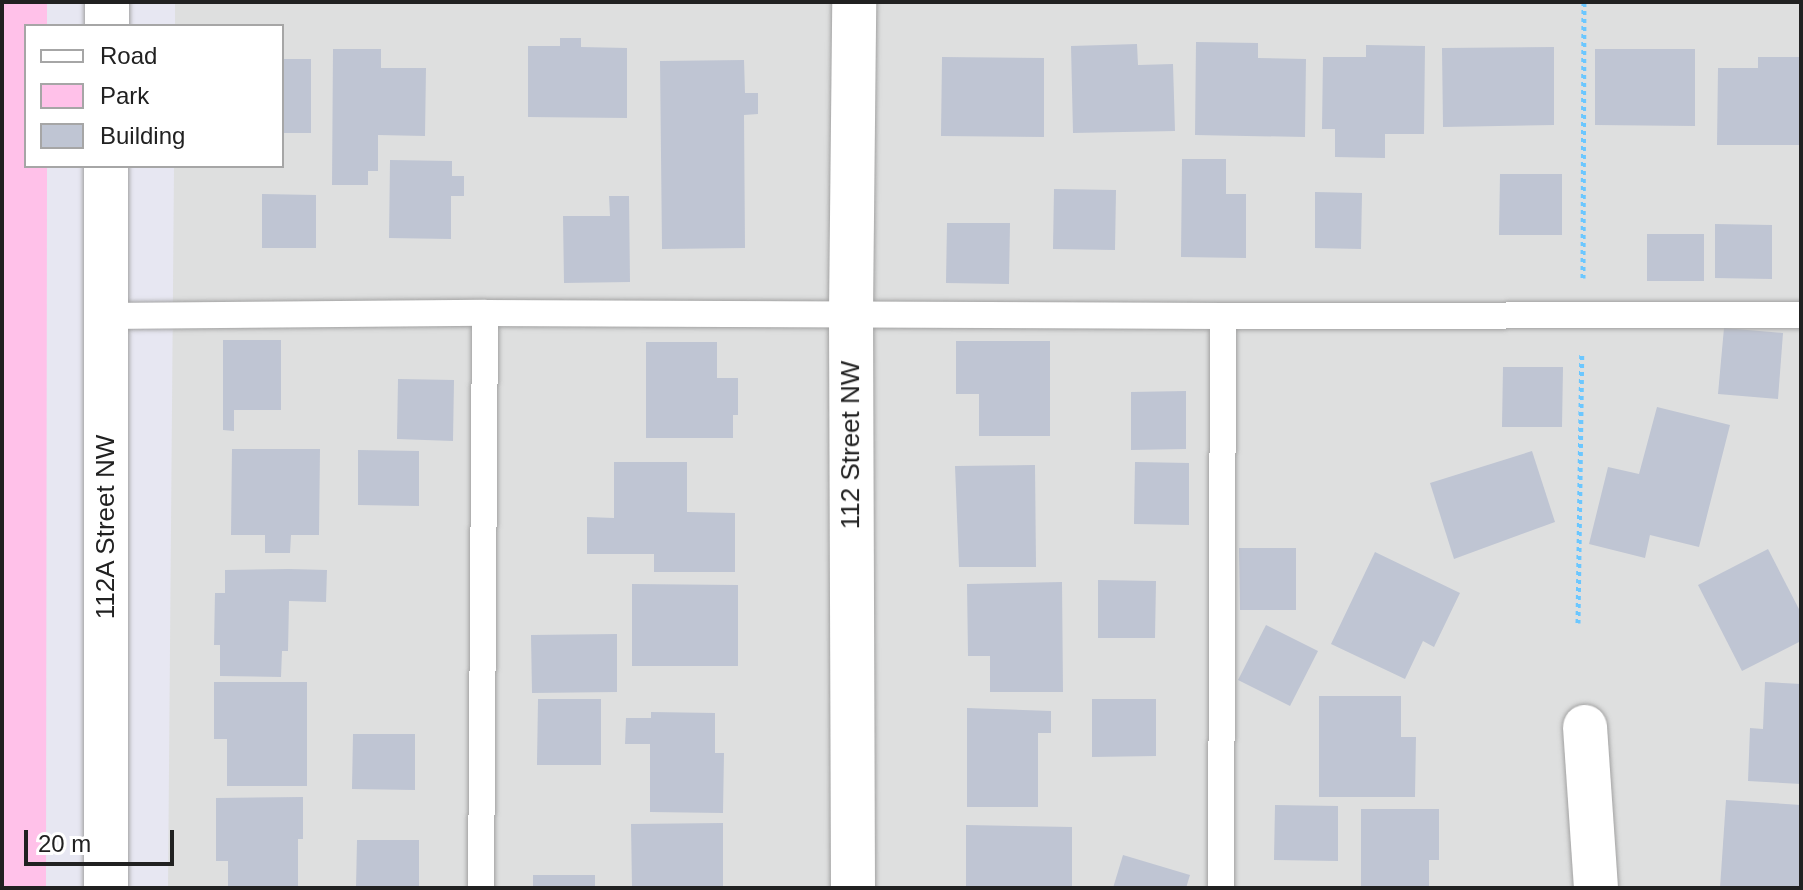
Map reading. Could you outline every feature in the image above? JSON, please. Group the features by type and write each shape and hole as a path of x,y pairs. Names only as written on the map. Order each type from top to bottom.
{"street":[{"path":"107,2 107,24"},
{"name":"112 Street NW","path":"853,888 851,313 854,2"},
{"name":"112A Street NW","path":"106,168 106,888"},
{"path":"1585,727 1596,888"}],"lane":[{"path":"481,888 485,313"},
{"path":"105,316 485,313 1801,315"},
{"path":"1221,888 1223,316"}],"shaded area":[{"path":"175,2 1801,2 1801,888 168,888 174,168 284,168 284,24 175,24"}],"green space":[{"path":"2,2 47,2 47,24 24,24 24,168 47,168 46,888 2,888"}],"building":[{"path":"560,38 581,38 581,47 627,48 627,118 528,117 528,46 560,46"},
{"path":"1196,42 1258,43 1258,58 1306,59 1305,137 1195,135"},
{"path":"1137,44 1138,65 1173,64 1175,131 1073,133 1071,46"},
{"path":"1366,45 1425,46 1424,134 1385,134 1385,158 1335,157 1335,129 1322,129 1323,57 1366,57"},
{"path":"1554,47 1554,125 1443,127 1442,48"},
{"path":"333,49 381,49 381,68 426,68 425,136 378,135 378,171 368,171 368,185 332,185"},
{"path":"1595,49 1695,49 1695,126 1595,125"},
{"path":"942,57 1044,58 1044,137 941,136"},
{"path":"1758,57 1801,57 1801,145 1717,145 1718,68 1758,68"},
{"path":"284,59 311,59 311,133 284,133"},
{"path":"744,60 745,93 758,93 758,114 744,115 745,248 662,249 660,61"},
{"path":"1182,159 1226,159 1226,194 1246,194 1246,258 1181,257"},
{"path":"390,160 452,161 452,176 464,176 464,196 451,196 451,239 389,238"},
{"path":"1500,174 1562,174 1562,235 1499,235"},
{"path":"1054,189 1116,190 1115,250 1053,249"},
{"path":"1315,192 1362,193 1361,249 1315,248"},
{"path":"262,194 316,195 316,248 262,248"},
{"path":"609,196 629,196 630,282 564,283 563,216 610,216"},
{"path":"947,223 1010,223 1009,284 946,283"},
{"path":"1715,224 1772,225 1772,279 1715,278"},
{"path":"1647,234 1704,234 1704,281 1647,281"},
{"path":"1724,328 1783,333 1778,399 1718,394"},
{"path":"223,340 281,340 281,410 234,410 234,431 223,430"},
{"path":"956,341 1050,341 1050,436 979,436 979,394 956,394"},
{"path":"646,342 717,342 717,378 738,378 738,415 733,415 733,438 646,438"},
{"path":"1503,367 1563,367 1562,427 1502,427"},
{"path":"398,379 454,380 453,441 397,439"},
{"path":"1186,391 1186,449 1131,450 1131,392"},
{"path":"1657,407 1730,425 1699,547 1650,535 1645,558 1589,544 1608,467 1639,474"},
{"path":"232,449 320,449 319,535 291,535 290,553 265,553 265,535 231,535"},
{"path":"358,450 419,451 419,506 358,505"},
{"path":"1532,451 1555,522 1454,559 1430,483"},
{"path":"614,462 687,462 687,512 735,513 735,572 654,572 654,554 587,554 587,517 614,518"},
{"path":"1135,462 1189,463 1189,525 1134,524"},
{"path":"1035,465 1036,567 959,567 955,466"},
{"path":"1239,548 1296,548 1296,610 1240,610"},
{"path":"1768,549 1801,613 1801,641 1742,671 1698,585"},
{"path":"1375,552 1460,593 1434,647 1423,641 1405,679 1331,644"},
{"path":"225,570 327,570 326,602 289,601 288,651 282,651 281,677 220,676 220,645 214,645 215,593 225,593"},
{"path":"1098,580 1156,581 1155,638 1098,638"},
{"path":"1062,582 1063,692 990,692 990,656 968,656 967,584"},
{"path":"632,584 738,585 738,666 632,666"},
{"path":"1266,625 1318,651 1290,706 1238,680"},
{"path":"617,634 617,692 532,693 531,635"},
{"path":"214,682 307,682 307,786 227,786 227,739 214,739"},
{"path":"1765,682 1801,684 1801,784 1748,781 1750,728 1763,729"},
{"path":"1319,696 1401,696 1401,737 1416,737 1415,797 1319,797"},
{"path":"538,699 601,699 601,765 537,765"},
{"path":"1092,699 1156,699 1156,756 1092,757"},
{"path":"967,708 1051,711 1051,733 1038,733 1038,807 967,807"},
{"path":"651,712 715,713 715,753 724,753 723,813 650,812 650,744 625,744 626,718 651,718"},
{"path":"353,734 415,734 415,790 352,789"},
{"path":"303,797 303,839 298,839 298,888 228,888 228,861 216,861 216,798"},
{"path":"1726,800 1801,805 1801,888 1720,888"},
{"path":"1275,805 1338,806 1338,861 1274,860"},
{"path":"1361,809 1439,809 1439,860 1429,860 1429,888 1361,888"},
{"path":"723,823 723,888 632,888 631,824"},
{"path":"966,825 1072,827 1072,888 966,888"},
{"path":"357,840 419,840 419,888 356,888"},
{"path":"1123,855 1190,875 1186,888 1113,888"},
{"path":"533,875 595,875 595,888 533,888"}]}
